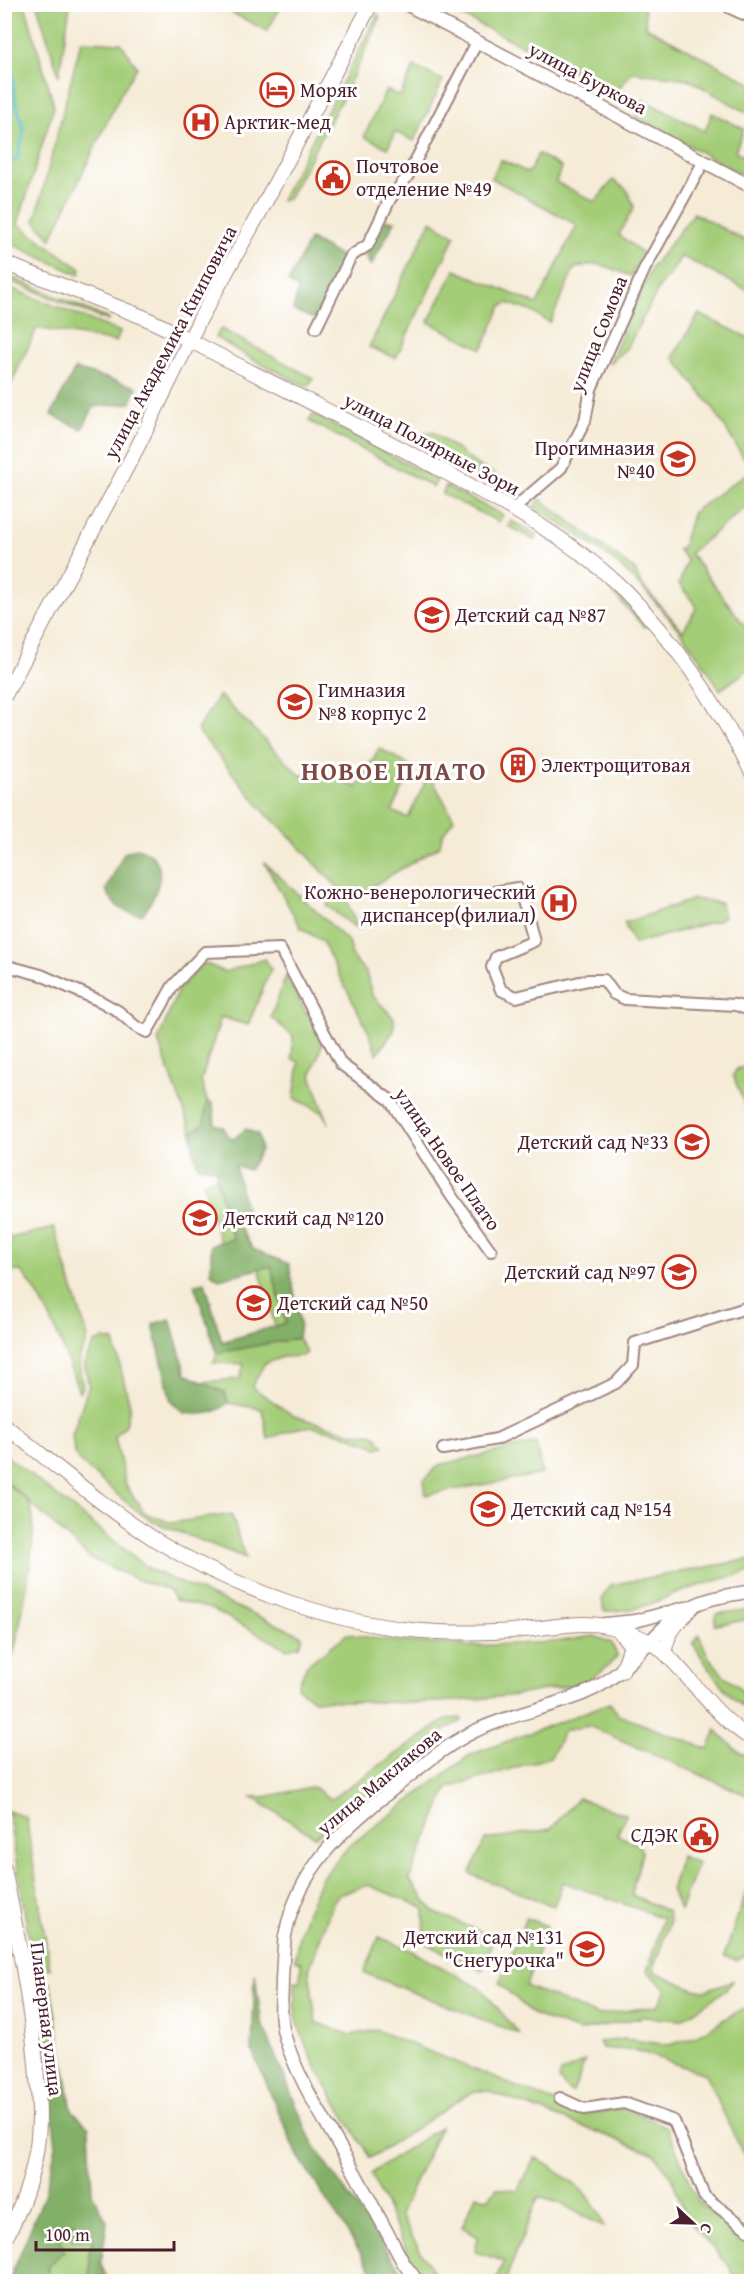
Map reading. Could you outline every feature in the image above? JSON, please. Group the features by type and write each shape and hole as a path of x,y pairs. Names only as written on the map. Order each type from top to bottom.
{"main road":[{"name":"улица Академика Книповича","path":"4,697 138,446 189,340 371,4"},
{"name":"улица Полярные Зори","path":"4,263 143,317 360,427 513,509 559,538 611,578 650,619 691,669 736,742 752,773"},
{"path":"4,1425 108,1506 156,1540 223,1575 287,1602 337,1618 435,1632 483,1633 575,1623 615,1628 649,1642 664,1652 720,1715 752,1739"},
{"path":"664,1652 670,1632 692,1607"},
{"path":"615,1628 627,1638 631,1646 625,1668"},
{"name":"Планерная улица","path":"4,1869 25,1977 38,2085 39,2127 34,2161 25,2194 4,2241"}],"street":[{"name":"улица Буркова","path":"406,4 752,187"},
{"path":"730,8 752,18"},
{"path":"316,328 351,256 368,244 390,199 407,177 477,42"},
{"name":"улица Сомова","path":"513,509 561,468 585,421 591,389 645,268 704,161"},
{"path":"494,892 517,888 525,906 534,941 496,957 492,967 501,990 516,997 588,980 604,980 614,994 625,999 736,1005 752,1011"},
{"name":"улица Новое Плато","path":"4,966 41,975 100,1001 147,1032 173,986 205,952 280,950 341,1064 390,1100 452,1197 491,1251"},
{"path":"443,1449 497,1438 616,1383 633,1365 635,1343 752,1306"},
{"path":"598,1625 635,1621 692,1607 712,1599 752,1591"},
{"name":"улица Маклакова","path":"418,2282 404,2264 320,2113 293,2059 285,2037 281,2011 285,1938 298,1894 314,1864 339,1835 439,1753 475,1731 602,1685 625,1668 667,1624 692,1607"},
{"path":"560,2098 584,2109 624,2103 674,2121 704,2196 752,2233"}],"green space":[{"path":"5,4 25,5 54,106 18,224 81,269 79,275 5,241"},
{"path":"37,5 70,5 59,76"},
{"path":"217,5 282,5 267,31"},
{"path":"440,5 644,5 646,27 751,83 751,115 688,79 632,72 616,92"},
{"path":"378,14 380,19 342,99 288,199 281,200"},
{"path":"81,41 121,43 137,67 120,95 51,239 35,221"},
{"path":"414,67 443,80 414,141 395,132 388,148 364,137 386,90 400,96"},
{"path":"643,100 705,131 712,113 744,129 735,151 751,160 751,180 635,116"},
{"path":"538,154 561,167 556,182 595,202 613,180 627,190 634,207 619,235 645,255 630,276 596,264 574,269 550,323 533,312 508,303 501,307 482,349 428,322 455,270 537,304 577,225 491,178 501,160 529,173"},
{"path":"694,213 751,244 751,292 681,256 670,275 663,281 627,348 609,364 652,267"},
{"path":"384,220 395,221 371,266 365,256"},
{"path":"431,221 455,236 396,358 369,347"},
{"path":"310,239 346,259 314,319 293,310 298,289 288,282"},
{"path":"4,274 109,319 108,321 5,279"},
{"path":"5,286 120,332 116,342 37,328 5,397"},
{"path":"699,314 751,339 751,470 713,408 673,357"},
{"path":"221,329 313,378 308,387 252,359 215,337"},
{"path":"75,369 137,387 131,403 94,407 82,429 51,415"},
{"path":"313,414 437,480 433,487 309,421"},
{"path":"433,432 479,466 519,489 515,495 418,444 416,435"},
{"path":"751,470 751,503 690,553 751,634 751,668 720,690 676,627 625,571 604,553 534,507 540,499 635,570 641,584 683,631 697,607 679,584 687,561 678,549 681,550 693,512"},
{"path":"446,486 503,515 499,522 442,494"},
{"path":"511,521 538,535 534,540 508,526"},
{"path":"551,536 566,544 652,624 644,627 576,558 549,540"},
{"path":"219,695 300,775 343,780 357,788 379,748 413,767 392,811 408,818 429,774 454,819 442,835 440,846 347,901 358,930 326,905 341,891 267,815 197,730"},
{"path":"137,848 148,853 155,860 160,876 154,896 143,914 121,909 106,890 124,853"},
{"path":"264,862 350,943 352,957 366,972 372,995 394,1018 394,1031 377,1054 369,1033 322,941 301,928"},
{"path":"694,899 721,903 724,916 719,920 634,944 624,923"},
{"path":"265,959 271,969 248,1025 221,1017 201,1081 207,1100 204,1123 192,1132 158,1041 178,990 204,963 225,972"},
{"path":"286,976 323,1042 311,1076 329,1124 322,1112 294,1098 299,1062 292,1059 293,1036 271,1017"},
{"path":"751,1066 750,1114 733,1075 737,1069"},
{"path":"207,1100 213,1104 215,1124 223,1127 232,1140 246,1129 258,1134 261,1150 249,1170 235,1165 248,1220 237,1223 253,1249 289,1264 300,1324 298,1338 217,1353 194,1284 205,1282 222,1342 286,1323 271,1266 219,1279 211,1273 211,1245 233,1239 216,1178 216,1169 198,1166 193,1149 192,1132 204,1123"},
{"path":"216,1178 233,1239 220,1243 203,1182"},
{"path":"54,1228 88,1338 80,1356 79,1366 83,1387 79,1392 55,1328 31,1284 21,1271 5,1272 5,1239"},
{"path":"271,1266 286,1323 275,1326 259,1268"},
{"path":"170,1319 186,1374 225,1393 228,1403 218,1410 202,1414 184,1413 171,1401 153,1324"},
{"path":"298,1338 307,1353 302,1356 282,1357 264,1364 252,1387 294,1416 350,1432 375,1435 384,1446 377,1448 341,1434 310,1427 295,1429 268,1439 262,1409 228,1403 225,1393 200,1382 240,1379 244,1364 213,1363 217,1353"},
{"path":"103,1339 114,1341 130,1406 126,1425 115,1437 126,1486 145,1513 171,1523 231,1514 246,1558 151,1521 77,1459 72,1435 89,1385 84,1363 94,1343"},
{"path":"536,1443 542,1474 426,1495 423,1481 439,1465"},
{"path":"4,1454 151,1570 299,1634 303,1638 299,1646 287,1649 212,1609 175,1600 169,1590 138,1580 90,1558 5,1480"},
{"path":"5,1482 29,1504 33,1518 33,1538 26,1593 5,1687"},
{"path":"751,1559 751,1571 697,1586 638,1608 604,1611 602,1598 610,1585"},
{"path":"751,1609 751,1619 715,1625 716,1614"},
{"path":"347,1634 393,1641 472,1646 554,1642 594,1636 612,1643 617,1656 585,1683 517,1695 410,1703 314,1700 297,1687 307,1665"},
{"path":"699,1635 708,1656 727,1679 737,1685 751,1702 751,1713 726,1690 705,1662 693,1643"},
{"path":"610,1703 618,1715 708,1749 716,1730 735,1749 751,1759 751,1797 589,1726 564,1731 551,1757 448,1788 409,1879 434,1912 494,1937 482,1971 425,1943 424,1908 368,1885 339,1894 333,1902 309,1970 316,2022 350,2035 376,2030 584,2114 625,2108 667,2127 698,2202 751,2242 751,2281 735,2281 729,2266 687,2219 671,2176 653,2153 488,2091 477,2091 465,2096 370,2158 315,2065 299,2027 295,2009 295,1981 300,1982 301,1962 295,1960 299,1936 322,1877 349,1846 470,1755"},
{"path":"461,1718 462,1721 448,1728 315,1837 252,1797 265,1797 311,1787 331,1799 447,1719"},
{"path":"578,1798 626,1815 617,1835 637,1844 642,1851 632,1895 667,1911 670,1921 654,1966 655,1972 694,1989 706,1990 732,1981 726,1990 681,2020 643,2017 579,2031 534,2015 499,1983 526,1918 547,1926 526,1986 597,2015 658,2006 666,1989 647,1971 663,1918 563,1882 554,1906 470,1874 485,1840 551,1829"},
{"path":"8,1811 26,1817 50,1969 33,1964"},
{"path":"681,1856 698,1863 680,1910 671,1891"},
{"path":"751,1878 751,1953 736,1961 724,1956"},
{"path":"379,1937 410,1950 482,1989 519,2034 364,1973"},
{"path":"255,1973 261,2021 312,2143 408,2281 379,2281 298,2156 252,2051"},
{"path":"39,1981 50,1982 72,2111 89,2127 92,2193 107,2222 101,2264 108,2281 91,2281 89,2253 93,2239 73,2241 74,2223 57,2228 64,2251 47,2266 48,2274 45,2281 9,2281 44,2196 56,2147"},
{"path":"751,2008 751,2163 743,2154 705,2074 638,2051 602,2048 599,2042 625,2039 669,2045 695,2037 738,2011"},
{"path":"585,2061 573,2092 570,2092 559,2080 561,2073"},
{"path":"440,2127 400,2215 438,2281 426,2281 413,2264 371,2174"},
{"path":"535,2157 577,2186 586,2195 600,2215 604,2227 560,2203 538,2197 505,2281 495,2281 504,2261 475,2252 478,2237 462,2227 476,2195 488,2199 497,2188 517,2191"},
{"path":"74,2223 93,2238 89,2253 91,2281 71,2281 68,2277 58,2276 53,2281 45,2282 57,2227"}],"waterway":[{"path":"4,51 13,77 15,99 24,130 17,159 4,166"}],"place":[{"name":"Моряк","path":"277,90"},
{"name":"Арктик-мед","path":"201,122"},
{"name":"Почтовое отделение №49","path":"333,178"},
{"name":"Прогимназия №40","path":"678,459"},
{"name":"Детский сад №87","path":"432,615"},
{"name":"Гимназия №8 корпус 2","path":"295,702"},
{"name":"Электрощитовая","path":"518,765"},
{"name":"Кожно-венерологический диспансер(филиал)","path":"559,903"},
{"name":"Детский сад №33","path":"692,1142"},
{"name":"Детский сад №120","path":"200,1218"},
{"name":"Детский сад №97","path":"679,1272"},
{"name":"Детский сад №50","path":"254,1303"},
{"name":"Детский сад №154","path":"488,1509"},
{"name":"СДЭК","path":"701,1835"},
{"name":"Детский сад №131 \"Снегурочка\"","path":"587,1949"}],"district":[{"name":"НОВОЕ ПЛАТО","path":"394,771"}]}
